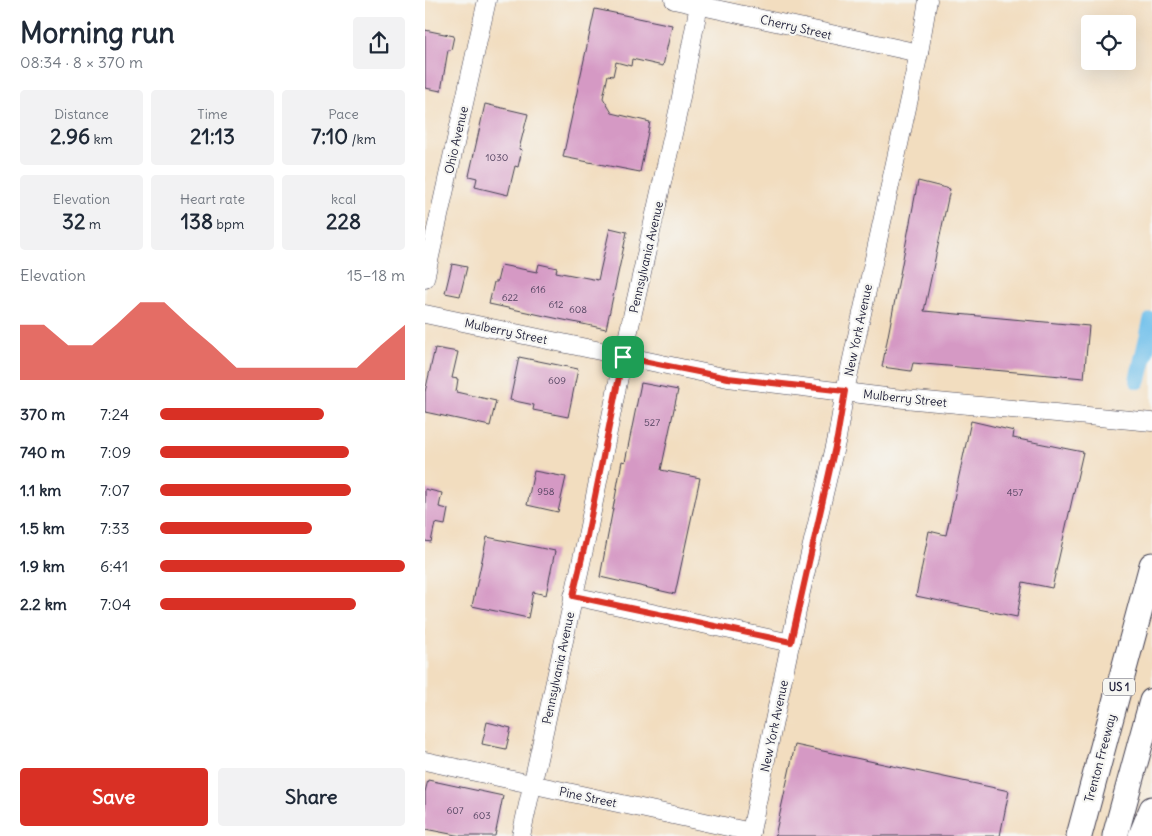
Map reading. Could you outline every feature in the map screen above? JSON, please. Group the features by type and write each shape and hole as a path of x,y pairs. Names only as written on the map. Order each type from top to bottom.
{"highway":[{"name":"Trenton Freeway","path":"1079,836 1152,565"},
{"name":"US 1","path":"1115,836 1152,700"},
{"path":"1141,836 1152,808"}],"street":[{"name":"Ohio Avenue","path":"425,280 487,0"},
{"name":"Cherry Street","path":"673,0 699,2 919,53"},
{"name":"New York Avenue","path":"751,834 919,53 928,0"},
{"name":"Pennsylvania Avenue","path":"521,836 587,536 623,357 679,107 699,2"},
{"name":"Mulberry Street","path":"425,314 728,378 902,398 1152,422"},
{"path":"573,596 791,642"},
{"name":"Pine Street","path":"425,762 751,834"}],"building":[{"path":"595,9 672,25 663,66 632,59 631,66 616,62 613,76 608,75 603,98 612,113 650,122 640,172 563,157"},
{"path":"425,30 454,36 451,50 448,50 441,91 425,88"},
{"path":"485,104 528,114 519,149 522,150 518,167 515,166 508,195 475,187 477,178 469,176"},
{"path":"918,181 950,189 924,311 1089,326 1084,378 913,363 911,371 882,367"},
{"path":"610,228 627,232 606,329 489,304 494,282 497,282 501,265 537,272 539,264 557,268 556,272 598,280"},
{"path":"452,264 467,267 460,296 445,293"},
{"path":"435,348 458,352 452,378 458,379 456,392 496,401 490,426 425,412 425,392"},
{"path":"519,357 578,369 568,417 533,410 534,405 510,400"},
{"path":"641,383 678,390 661,470 700,478 675,594 600,577 622,461 625,462"},
{"path":"971,421 1014,431 1013,438 1083,452 1052,588 1023,582 1017,617 916,596 929,531 946,535"},
{"path":"534,471 566,477 558,512 527,505"},
{"path":"425,489 442,493 439,507 448,509 445,525 435,523 431,542 425,541"},
{"path":"487,537 555,551 546,595 533,592 528,618 472,606"},
{"path":"487,722 511,728 506,749 482,744"},
{"path":"795,745 1009,791 1000,836 775,836"},
{"path":"428,780 503,796 495,836 461,836 425,829 425,792"}],"waterway":[{"path":"1138,380 1152,321"}],"route":[{"path":"623,357 728,378 845,391 837,438 791,642 573,596 623,357"}]}
